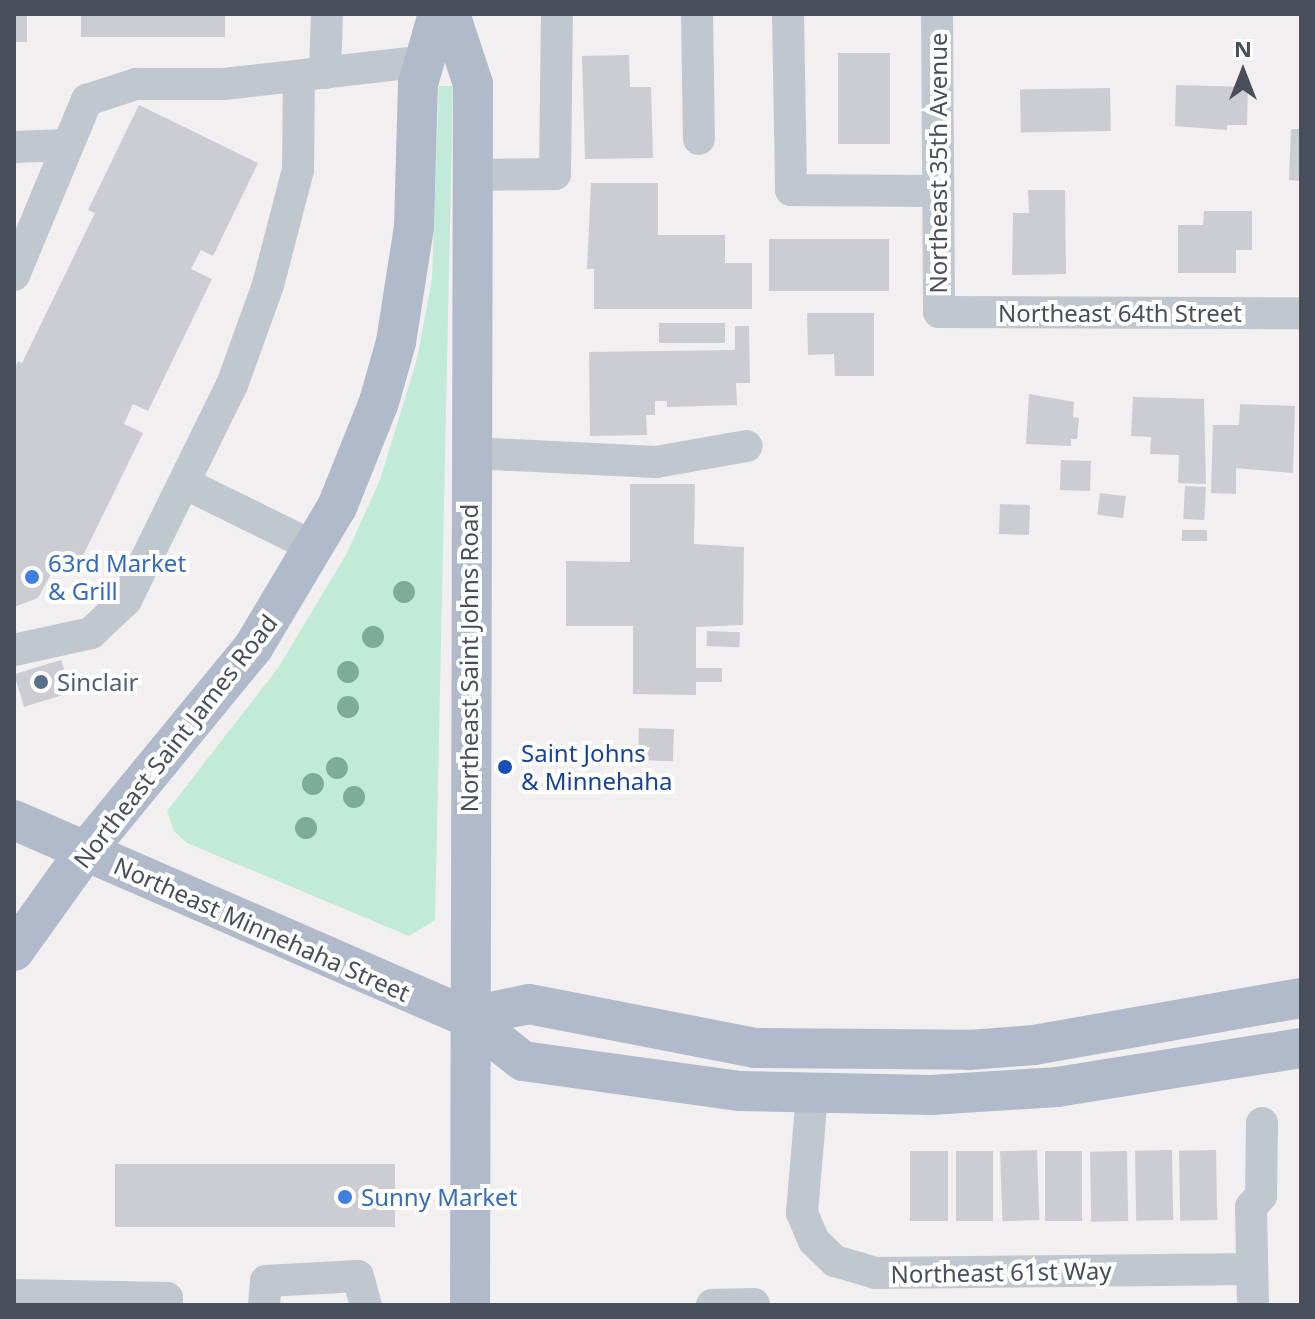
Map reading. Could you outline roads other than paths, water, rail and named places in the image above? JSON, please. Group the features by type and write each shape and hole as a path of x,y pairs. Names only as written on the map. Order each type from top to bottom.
{"main road":[{"name":"Northeast Saint James Road","path":"14,951 85,852 254,646 316,548 356,462 396,342 414,227 418,84 438,14"},
{"name":"Northeast Saint Johns Road","path":"450,14 473,84 467,1017 470,1305"},
{"name":"Northeast Minnehaha Street","path":"14,820 467,1017 523,1061 740,1091 931,1095 1057,1087 1301,1048"},
{"path":"467,1017 529,1004 756,1048 969,1050 1034,1045 1301,998"}],"street":[{"path":"14,650 91,633 126,600 184,483 232,385 268,285 298,170 312,75 327,14"},
{"path":"473,175 555,174 557,14"},
{"path":"697,14 699,139"},
{"path":"788,14 791,190 938,191"},
{"name":"Northeast 35th Avenue","path":"937,14 939,312"},
{"path":"14,275 87,100 136,84 312,75 425,61"},
{"path":"14,147 68,145"},
{"name":"Northeast 64th Street","path":"939,312 1301,313"},
{"path":"471,453 656,462 747,446"},
{"path":"184,483 316,548"},
{"name":"Northeast 61st Way","path":"812,1094 802,1213 814,1241 835,1261 876,1273 1252,1269"},
{"path":"1253,1305 1251,1207 1261,1196 1262,1123"},
{"path":"264,1305 266,1281 358,1276 366,1305"},
{"path":"14,1295 167,1298 167,1305"},
{"path":"712,1305 754,1304"}],"place":[{"name":"63rd Market & Grill","path":"32,577"},
{"name":"Sinclair","path":"41,682"},
{"name":"Saint Johns & Minnehaha","path":"505,767"},
{"name":"Sunny Market","path":"345,1197"}]}
